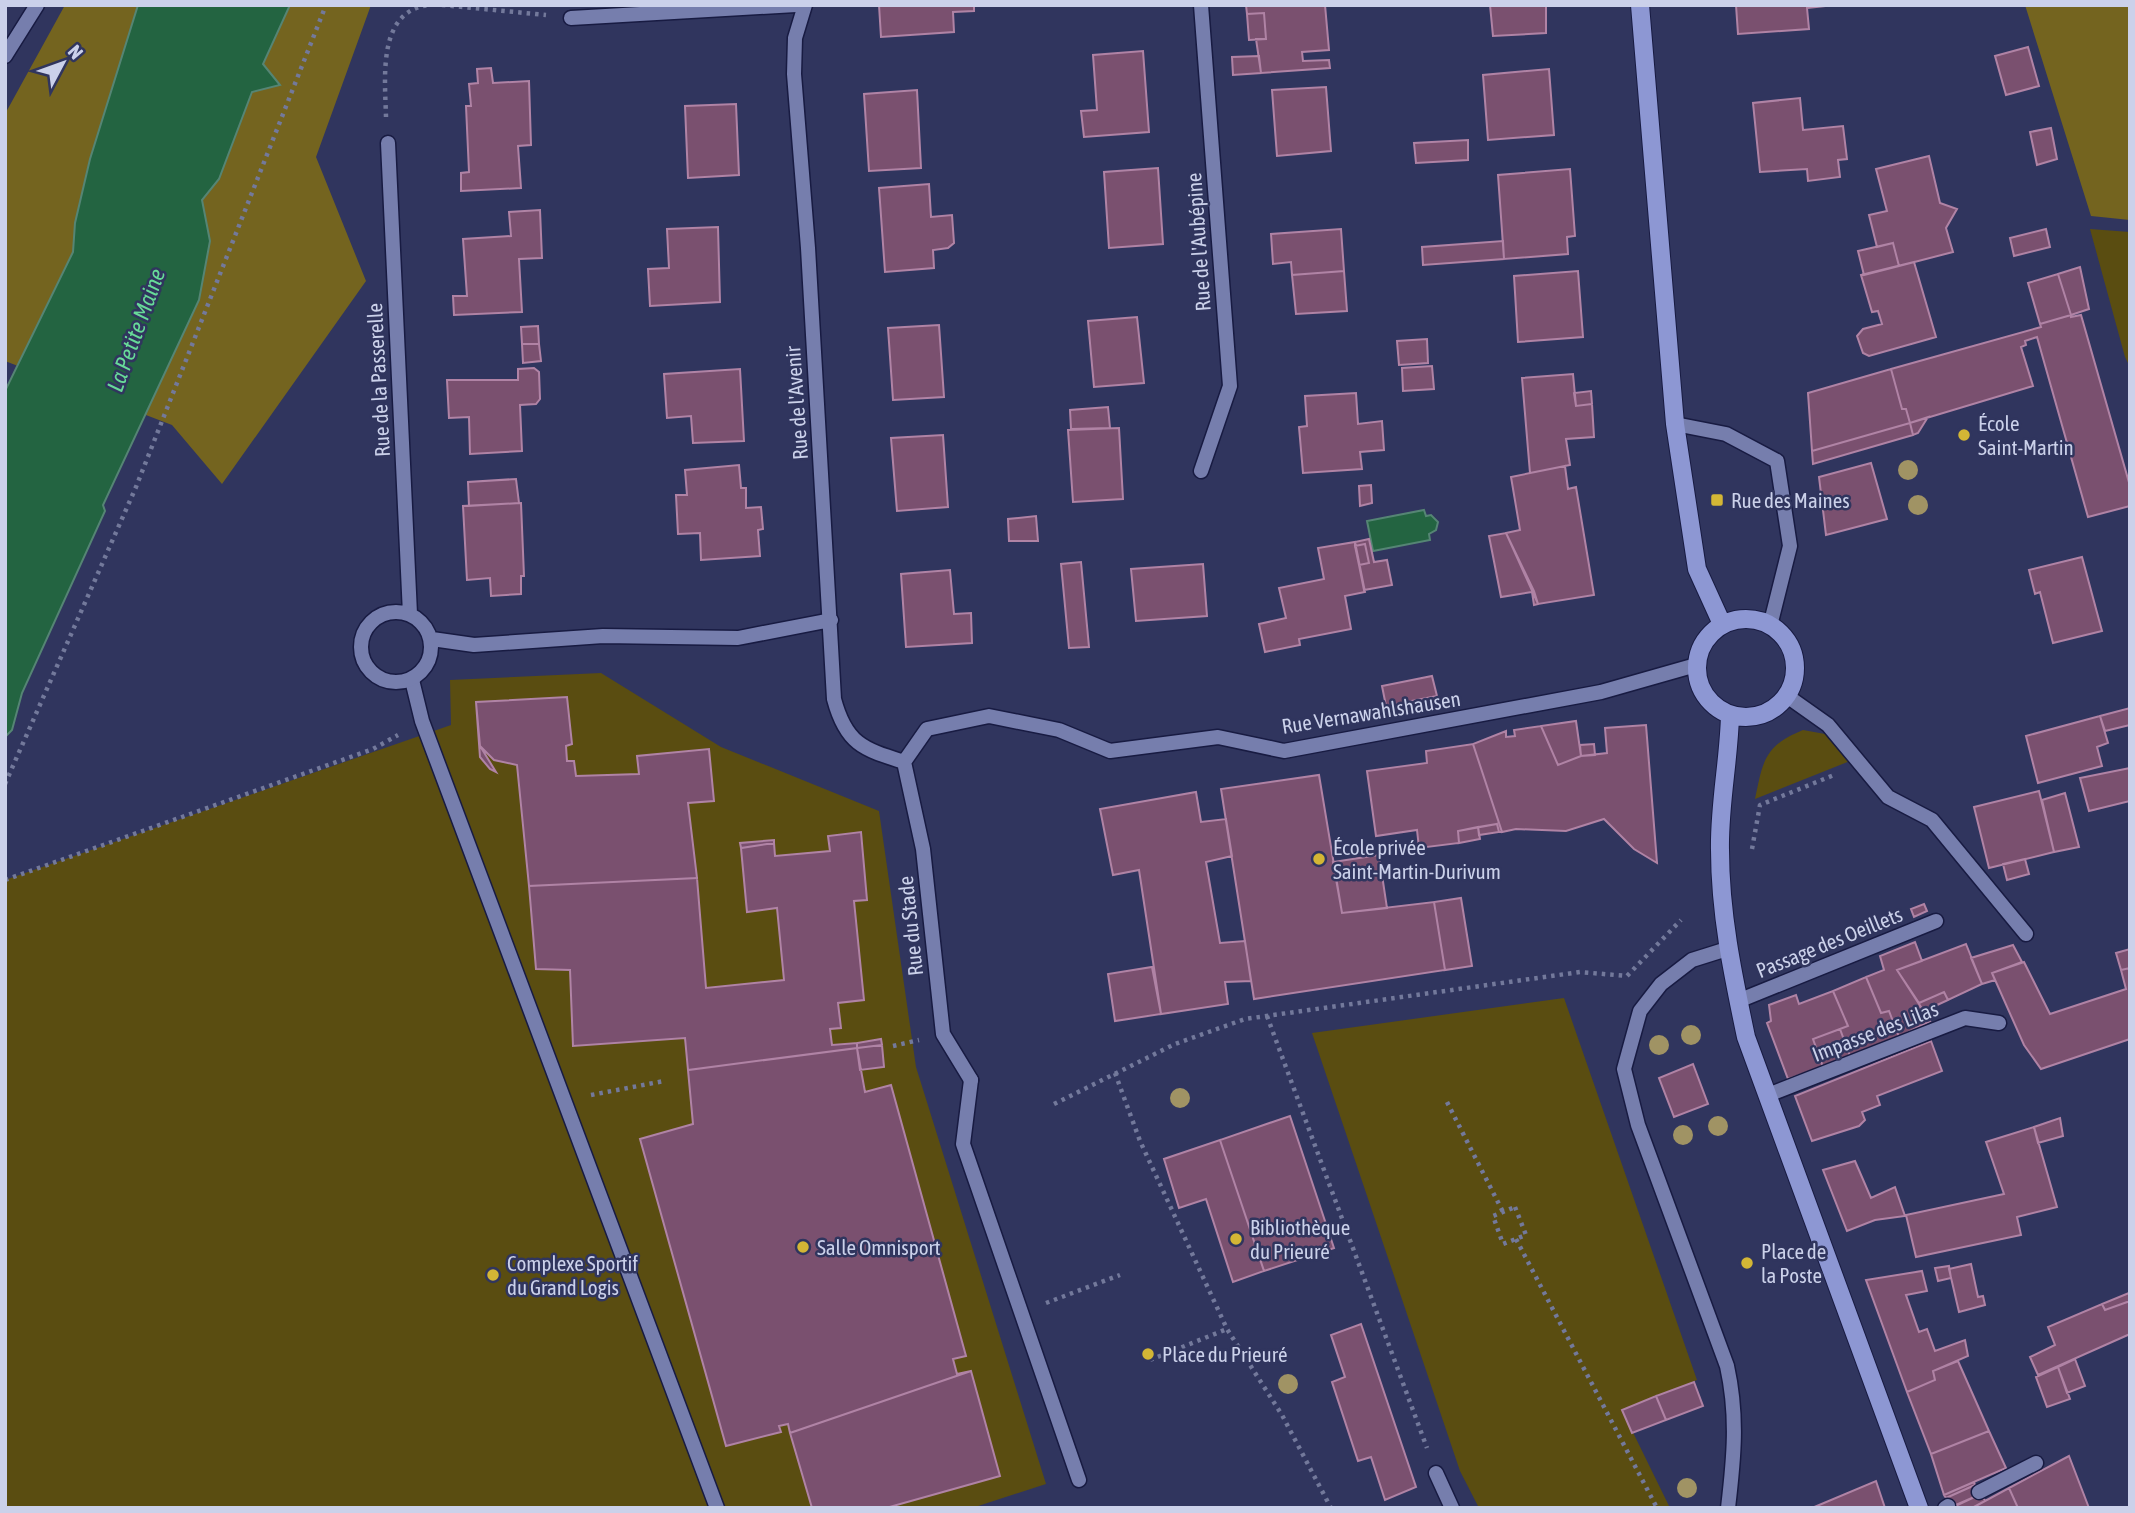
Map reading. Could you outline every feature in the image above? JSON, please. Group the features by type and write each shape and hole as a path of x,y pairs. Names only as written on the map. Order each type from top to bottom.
{"main road":[{"path":"1640,5 1675,425 1697,569 1722,624"},
{"path":"1738,619 1755,620 1770,626 1783,636 1791,650 1795,666 1787,696 1775,708 1746,718 1730,715 1716,708 1704,696 1696,665 1700,649 1709,635 1722,624 1738,619"},
{"path":"1730,715 1719,849 1727,949 1746,1037 1919,1508"}],"street":[{"path":"5,56 37,5"},
{"path":"571,18 796,5"},
{"name":"Rue de l'Avenir","path":"805,5 795,37 793,74 831,621 834,699 840,722 853,740 864,749 904,762"},
{"name":"Rue de l'Aubépine","path":"1201,5 1230,386 1201,471"},
{"name":"Rue de la Passerelle","path":"388,143 410,614"},
{"path":"1675,425 1726,434 1777,461 1790,546 1770,626"},
{"path":"394,611 410,614 424,624 432,639 428,663 412,680 396,683 380,679 368,669 361,654 362,639 368,625 380,615 394,611"},
{"path":"432,639 474,645 603,636 738,638 831,621"},
{"name":"Rue Vernawahlshausen","path":"904,762 927,729 989,716 1059,730 1110,751 1218,737 1284,751 1601,692 1696,665"},
{"path":"412,680 422,721 717,1508"},
{"path":"1787,696 1828,724 1888,797 1932,820 2026,934"},
{"name":"Rue du Stade","path":"904,762 923,849 943,1034 971,1080 962,1144 1079,1480"},
{"name":"Passage des Oeillets","path":"1738,1001 1936,921"},
{"path":"1727,949 1692,960 1661,984 1640,1012 1624,1069 1638,1125 1727,1366 1735,1402 1735,1446 1728,1508"},
{"name":"Impasse des Lilas","path":"1768,1095 1965,1018 1999,1023"},
{"path":"1979,1492 2036,1463"},
{"path":"1436,1473 1452,1508"}],"path":[{"path":"5,784 136,487 326,5"},
{"path":"388,143 385,90 388,39 395,24 407,13 430,5"},
{"path":"442,5 571,18"},
{"path":"5,880 373,749"},
{"path":"1752,854 1760,805 1861,764"},
{"path":"1054,1104 1175,1044 1245,1019 1580,972 1627,976 1681,920"},
{"path":"1267,1016 1436,1473"},
{"path":"1115,1073 1140,1141 1227,1329 1282,1415 1331,1508"},
{"path":"566,1100 664,1081"},
{"path":"1447,1102 1503,1212"},
{"path":"1516,1207 1526,1235 1516,1239 1503,1244 1493,1216 1516,1207"},
{"path":"1516,1239 1657,1508"},
{"path":"1053,1300 1120,1275"},
{"path":"1150,1360 1227,1329"}],"shaded area":[{"path":"65,5 371,5 316,157 366,281 222,484 172,425 5,361 5,114"},
{"path":"2025,5 2130,5 2130,220 2091,216"},
{"path":"2090,229 2130,232 2130,367 2125,357"},
{"name":"Complexe Sportif du Grand Logis","path":"601,673 721,747 879,811 916,1067 1046,1484 972,1508 5,1508 5,880 451,725 450,680"},
{"path":"1803,730 1825,734 1850,761 1755,799 1767,756 1780,742"},
{"path":"1564,998 1697,1380 1622,1410 1670,1508 1479,1508 1460,1471 1312,1033"}],"water":[{"name":"La Petite Maine","path":"138,5 290,5 263,64 280,85 252,92 219,179 202,200 210,241 199,300 103,505 105,511 22,693 12,730 5,737 5,391 73,252 75,223 90,159"},
{"path":"1424,510 1426,516 1431,515 1438,522 1436,530 1429,534 1430,540 1373,551 1367,521"}],"building":[{"path":"879,5 974,5 974,11 953,12 954,32 881,37"},
{"path":"1246,5 1325,5 1329,50 1302,52 1303,61 1329,60 1330,68 1261,73 1256,39 1266,39 1264,13 1247,14"},
{"path":"1490,5 1546,5 1546,33 1493,36"},
{"path":"1736,5 1835,5 1807,8 1809,29 1738,34"},
{"path":"1264,13 1266,39 1249,40 1247,14"},
{"path":"2028,47 2039,86 2006,95 1995,56"},
{"path":"1143,51 1149,132 1084,137 1081,111 1097,110 1093,55"},
{"path":"1259,56 1261,73 1233,75 1232,57"},
{"path":"491,68 493,83 529,81 531,145 518,146 521,188 461,191 461,173 469,172 466,106 471,106 469,84 478,83 477,69"},
{"path":"1549,69 1554,135 1488,140 1483,75"},
{"path":"1326,87 1331,151 1277,156 1272,90"},
{"path":"917,90 921,168 869,171 864,94"},
{"path":"1800,98 1803,130 1843,126 1847,159 1838,160 1840,177 1808,181 1807,169 1760,172 1753,103"},
{"path":"736,104 739,175 688,178 685,106"},
{"path":"2051,128 2057,159 2037,165 2030,132"},
{"path":"1468,140 1468,160 1416,163 1414,143"},
{"path":"1929,156 1940,203 1957,209 1946,228 1953,252 1899,266 1893,243 1877,247 1869,215 1887,211 1876,169"},
{"path":"1158,168 1163,244 1109,248 1104,172"},
{"path":"1570,169 1575,236 1567,237 1568,254 1504,259 1498,175"},
{"path":"929,184 931,217 952,215 954,243 948,248 933,250 934,268 885,272 879,188"},
{"path":"540,210 542,258 519,259 522,312 454,315 453,296 467,296 463,239 511,236 509,212"},
{"path":"718,227 720,302 650,306 648,269 669,268 667,229"},
{"path":"1341,229 1344,271 1292,275 1291,262 1273,264 1271,234"},
{"path":"2046,229 2050,247 2014,256 2010,238"},
{"path":"1503,241 1504,259 1423,265 1422,247"},
{"path":"1893,243 1899,266 1864,275 1858,251"},
{"path":"1914,262 1936,337 1869,356 1863,353 1857,336 1863,329 1882,324 1878,311 1872,312 1861,275"},
{"path":"2080,267 2089,309 2071,315 2058,274"},
{"path":"1344,271 1347,311 1296,314 1292,275"},
{"path":"1578,271 1583,337 1518,342 1514,276"},
{"path":"2058,274 2071,315 2040,324 2028,283"},
{"path":"2071,315 2081,315 2130,486 2130,506 2088,517 2037,337 2025,341 2026,345 2021,347 2033,386 1910,423 1906,409 1902,409 1891,369 2041,327 2040,324"},
{"path":"1137,317 1144,383 1094,387 1088,321"},
{"path":"939,325 944,397 893,400 888,328"},
{"path":"538,326 539,344 522,344 521,327"},
{"path":"1427,339 1428,363 1399,365 1397,341"},
{"path":"522,344 539,344 541,361 523,363"},
{"path":"1432,366 1434,389 1403,391 1402,368"},
{"path":"534,368 539,372 540,399 536,404 520,405 522,451 470,454 469,417 449,418 447,380 518,380 518,369"},
{"path":"740,369 744,441 693,443 691,416 667,418 664,374"},
{"path":"1891,369 1902,409 1906,409 1910,423 1812,451 1808,393"},
{"path":"1573,374 1576,406 1592,404 1594,437 1566,439 1570,465 1530,473 1522,378"},
{"path":"1591,391 1592,404 1576,406 1574,393"},
{"path":"1356,393 1358,424 1382,421 1384,450 1360,452 1362,469 1303,473 1299,427 1307,426 1305,396"},
{"path":"1108,407 1110,428 1071,429 1070,410"},
{"path":"1928,417 1918,433 1913,435 1910,423"},
{"path":"1910,423 1913,435 1813,464 1812,451"},
{"path":"1119,428 1123,499 1073,502 1068,430"},
{"path":"943,435 948,507 897,511 891,438"},
{"path":"1871,463 1887,519 1826,535 1819,477"},
{"path":"739,465 741,488 746,488 746,508 761,507 763,529 758,530 760,556 701,560 700,533 678,534 676,495 687,495 685,470"},
{"path":"1565,466 1568,489 1576,487 1594,595 1538,604 1506,533 1520,530 1511,477"},
{"path":"516,479 519,503 469,506 468,482"},
{"path":"1371,485 1372,503 1360,506 1359,486"},
{"path":"521,503 524,576 521,576 521,594 491,596 490,578 467,580 463,506"},
{"path":"1036,516 1038,541 1009,541 1008,519"},
{"path":"1506,533 1538,604 1534,605 1532,592 1501,597 1489,536"},
{"path":"1369,539 1374,562 1387,560 1392,585 1364,590 1359,565 1369,563 1365,544 1355,546 1355,542"},
{"path":"1355,542 1365,592 1345,596 1351,629 1299,639 1300,645 1265,652 1259,624 1286,618 1279,588 1324,579 1318,548"},
{"path":"1365,544 1369,563 1359,565 1355,546"},
{"path":"2082,557 2102,631 2053,643 2040,592 2035,594 2029,570"},
{"path":"1081,562 1089,647 1069,648 1061,564"},
{"path":"1203,564 1207,616 1136,621 1131,569"},
{"path":"950,570 954,614 971,613 972,643 906,647 901,574"},
{"path":"1432,676 1437,696 1386,706 1382,686"},
{"path":"567,697 572,744 566,746 567,761 574,761 576,776 639,774 637,756 709,749 714,801 688,803 697,878 529,886 517,765 494,760 480,746 476,702"},
{"path":"476,702 480,746 496,772 480,757"},
{"path":"2130,708 2130,725 2105,731 2100,716"},
{"path":"2100,716 2108,743 2097,747 2102,766 2038,783 2026,736"},
{"path":"1576,721 1581,756 1558,765 1541,726"},
{"path":"1646,725 1657,863 1634,849 1604,819 1566,831 1516,829 1502,832 1473,744 1506,731 1506,737 1515,736 1514,730 1541,726 1558,765 1581,756 1607,753 1605,728"},
{"path":"1473,744 1502,832 1499,832 1497,824 1458,831 1459,843 1419,848 1417,830 1376,836 1367,771 1427,763 1426,751"},
{"path":"1594,744 1595,755 1581,756 1580,745"},
{"path":"2130,768 2130,801 2089,811 2080,778"},
{"path":"1319,775 1342,913 1434,902 1445,970 1254,999 1221,789"},
{"path":"2039,791 2054,852 1989,868 1974,807"},
{"path":"1196,792 1201,822 1226,819 1232,856 1206,862 1220,943 1245,941 1251,981 1225,982 1228,1004 1161,1014 1139,870 1113,875 1100,809"},
{"path":"2065,793 2079,847 2054,852 2042,800"},
{"path":"1497,824 1499,832 1479,835 1478,827"},
{"path":"1478,827 1480,839 1459,843 1458,831"},
{"path":"861,832 867,900 854,901 864,1000 838,1003 841,1028 830,1029 832,1045 857,1043 857,1048 688,1070 685,1038 573,1046 570,970 536,969 529,886 697,878 706,988 784,980 777,908 747,912 741,848 774,843 775,856 830,851 828,836"},
{"path":"774,840 774,843 741,848 740,843"},
{"path":"1379,855 1387,908 1342,913 1333,862"},
{"path":"2025,859 2029,874 2007,880 2003,864"},
{"path":"1461,898 1472,966 1445,970 1434,902"},
{"path":"1924,904 1927,911 1914,917 1911,909"},
{"path":"1915,942 1922,961 1897,970 1930,1021 1899,1037 1889,1011 1881,1013 1866,977 1884,970 1880,956"},
{"path":"1966,944 1982,984 1948,1000 1944,992 1919,1003 1897,970"},
{"path":"2013,945 2022,962 1992,973 1995,980 1982,984 1971,958"},
{"path":"2130,949 2130,968 2121,970 2116,953"},
{"path":"2024,962 2050,1014 2126,989 2121,970 2130,968 2130,1039 2041,1069 2024,1045 1992,973"},
{"path":"1152,967 1161,1014 1115,1021 1108,974"},
{"path":"1866,977 1881,1013 1889,1011 1899,1037 1850,1056 1840,1029 1848,1026 1833,991"},
{"path":"1833,991 1848,1026 1813,1039 1823,1067 1788,1079 1767,1023 1771,1021 1769,1005 1796,995 1799,1004"},
{"path":"1944,992 1948,1000 1922,1012 1919,1003"},
{"path":"1840,1029 1850,1056 1823,1067 1813,1039"},
{"path":"881,1039 882,1045 857,1048 857,1043"},
{"path":"1931,1041 1942,1071 1877,1096 1880,1105 1862,1112 1865,1120 1859,1126 1812,1141 1795,1096"},
{"path":"882,1045 884,1067 860,1070 857,1048"},
{"name":"Salle Omnisport","path":"857,1048 865,1092 891,1085 966,1356 953,1359 957,1374 971,1371 790,1433 788,1424 779,1426 781,1432 726,1446 640,1139 693,1124 688,1070"},
{"path":"1693,1064 1708,1104 1674,1117 1659,1078"},
{"path":"1290,1116 1334,1248 1264,1271 1220,1140"},
{"path":"2060,1118 2063,1136 2038,1143 2034,1127"},
{"path":"2034,1127 2057,1207 2017,1217 2021,1235 1916,1257 1906,1215 2004,1194 1986,1142"},
{"name":"Bibliothèque du Prieuré","path":"1220,1140 1264,1271 1233,1282 1206,1199 1179,1208 1164,1159"},
{"path":"1855,1161 1871,1198 1895,1187 1905,1216 1875,1220 1847,1231 1823,1170"},
{"path":"1971,1264 1978,1297 1983,1296 1985,1305 1959,1312 1949,1269"},
{"path":"1949,1266 1951,1278 1938,1281 1935,1268"},
{"path":"1922,1271 1927,1291 1906,1295 1919,1332 1927,1329 1935,1351 1965,1340 1968,1356 1933,1371 1935,1380 1907,1392 1866,1280"},
{"path":"2129,1293 2130,1301 2105,1310 2102,1304"},
{"path":"2130,1301 2130,1334 2038,1375 2030,1357 2055,1345 2048,1327 2102,1304 2105,1310"},
{"path":"1361,1324 1416,1487 1385,1500 1371,1457 1358,1461 1332,1382 1345,1377 1331,1335"},
{"path":"2075,1359 2085,1386 2067,1393 2058,1367"},
{"path":"1958,1361 1989,1431 1931,1454 1907,1392 1935,1380 1933,1371"},
{"path":"2058,1367 2070,1399 2047,1407 2036,1377"},
{"path":"971,1371 1000,1476 886,1508 812,1508 790,1433"},
{"path":"1694,1382 1703,1406 1666,1420 1656,1396"},
{"path":"1656,1396 1666,1420 1632,1433 1622,1410"},
{"path":"1989,1431 2006,1468 1944,1495 1931,1454"},
{"path":"2069,1456 2089,1508 2018,1508 2009,1488"},
{"path":"1876,1481 1885,1508 1812,1508"},
{"path":"1974,1482 1975,1485 1946,1498 1944,1495"},
{"path":"1975,1485 1981,1494 1949,1508 1946,1498"},
{"path":"2009,1488 2018,1508 1972,1508 1985,1501"},
{"path":"1981,1494 1985,1501 1972,1508 1951,1508"}],"place":[{"name":"École Saint-Martin","path":"1964,435"},
{"name":"Rue des Maines","path":"1717,500"},
{"name":"École privée Saint-Martin-Durivum","path":"1319,859"},
{"name":"Bibliothèque du Prieuré","path":"1236,1239"},
{"name":"Salle Omnisport","path":"803,1247"},
{"name":"Place de la Poste","path":"1747,1263"},
{"name":"Complexe Sportif du Grand Logis","path":"493,1275"},
{"name":"Place du Prieuré","path":"1148,1354"}]}
